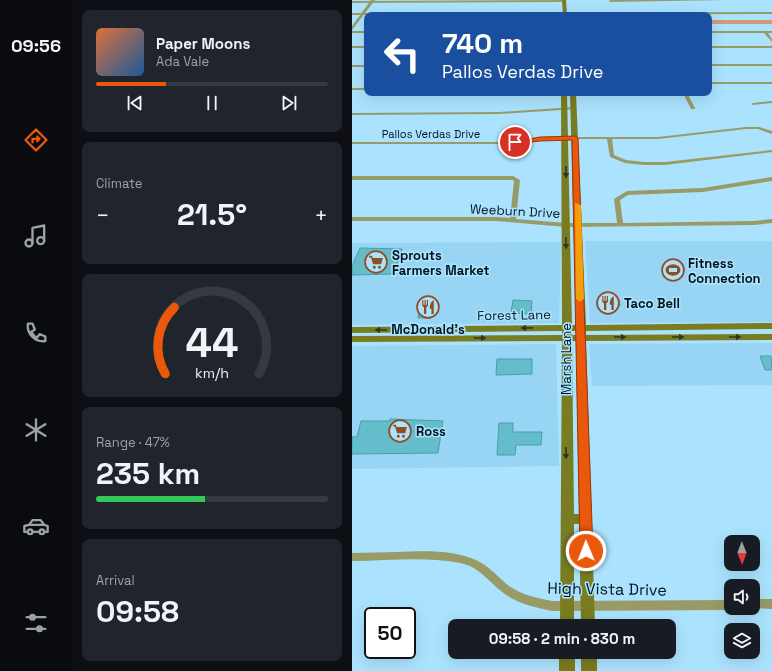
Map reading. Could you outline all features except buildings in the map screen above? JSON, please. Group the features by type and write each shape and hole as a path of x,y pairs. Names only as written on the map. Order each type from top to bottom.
{"main road":[{"path":"558,0 559,12"},
{"path":"564,0 565,12"},
{"name":"Marsh Lane","path":"564,96 567,619"},
{"name":"Marsh Lane","path":"573,96 588,619"},
{"path":"566,273 579,272"},
{"name":"Forest Lane","path":"697,332 772,326"},
{"name":"Forest Lane","path":"352,330 448,334"},
{"name":"Forest Lane","path":"352,339 448,334 581,332 697,332 772,336"},
{"path":"566,418 583,417"},
{"path":"567,519 586,519"},
{"path":"567,659 567,671"},
{"path":"589,659 589,671"}],"street":[{"path":"352,2 564,0"},
{"path":"613,12 610,0 726,0"},
{"path":"365,12 373,1"},
{"path":"712,13 772,13"},
{"path":"352,14 363,14"},
{"path":"363,14 352,31 364,32"},
{"path":"712,32 772,32"},
{"path":"765,32 772,40"},
{"path":"352,47 364,47"},
{"path":"712,48 772,47"},
{"path":"712,65 772,65"},
{"path":"352,66 364,66"},
{"path":"712,83 772,83"},
{"path":"352,89 364,88"},
{"path":"687,96 693,108"},
{"path":"753,104 772,102"},
{"path":"352,114 504,113 574,108"},
{"name":"Pallos Verdas Drive","path":"352,143 498,143 565,138 668,137 746,128 759,128 772,132"},
{"path":"609,138 612,156 621,161 631,162 686,161 772,151"},
{"path":"352,178 513,178 517,180 513,220"},
{"path":"620,224 617,199 627,193 703,190 772,179"},
{"name":"Weeburn Drive","path":"352,219 513,220 566,225 754,223 772,221"},
{"name":"High Vista Drive","path":"352,557 457,558 472,562 484,569 507,589 518,596 536,603 567,607 724,605"},
{"path":"760,604 772,604"}],"shaded area":[{"path":"712,20 772,20 772,24 712,24"},
{"path":"585,241 772,241 772,322 590,323"},
{"path":"561,242 559,323 352,325 352,243"},
{"path":"772,343 772,385 592,386 589,344"},
{"path":"556,344 559,466 352,469 352,346"}],"slow traffic":[{"path":"577,205 580,299"}],"place":[{"name":"Sprouts Farmers Market","path":"376,262"},
{"name":"Fitness Connection","path":"673,270"},
{"name":"Taco Bell","path":"608,303"},
{"name":"McDonald's","path":"428,307"},
{"name":"Ross","path":"400,431"}],"route":[{"path":"515,142 554,138 575,138 586,551"}]}
